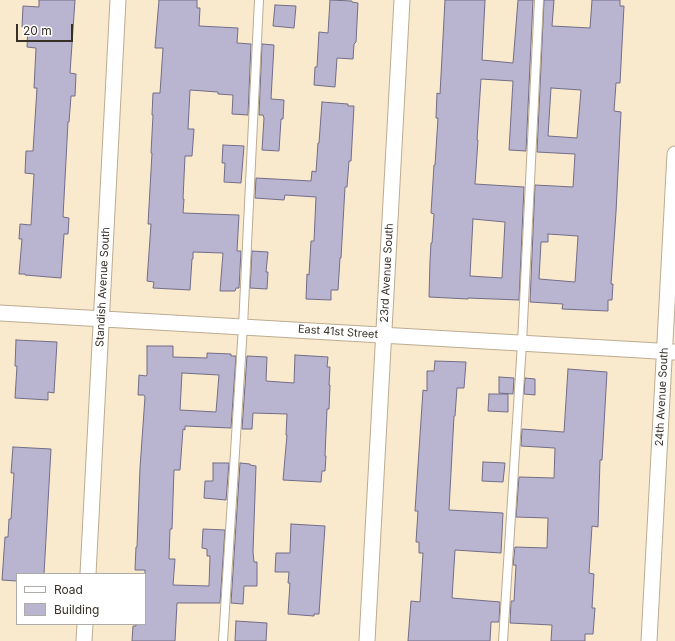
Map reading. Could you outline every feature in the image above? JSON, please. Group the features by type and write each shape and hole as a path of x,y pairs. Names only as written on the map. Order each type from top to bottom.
{"street":[{"name":"Standish Avenue South","path":"88,573 118,0"},
{"name":"23rd Avenue South","path":"367,641 402,0"},
{"name":"24th Avenue South","path":"649,641 670,351 675,154"},
{"name":"East 41st Street","path":"0,313 670,351"},
{"path":"84,641 85,625"}],"lane":[{"path":"223,641 243,326 259,0"},
{"path":"504,641 522,343 539,0"}],"building":[{"path":"39,0 75,0 70,73 76,74 75,96 71,96 68,122 63,217 69,218 68,234 64,234 61,278 19,274 22,239 19,239 20,224 31,225 34,174 25,173 26,151 33,151 37,88 34,88 36,48 27,47 28,27 22,27 23,6 39,7"},
{"path":"159,0 197,0 197,8 200,8 199,26 238,28 237,43 251,44 248,115 232,114 233,95 218,94 218,92 190,90 188,129 194,129 192,156 185,156 183,213 239,215 237,251 241,251 239,288 236,288 235,291 220,291 223,253 193,252 190,290 153,288 154,282 147,281 151,224 148,224 152,153 153,93 160,93 163,48 155,48"},
{"path":"330,0 352,1 358,3 356,42 354,44 353,59 337,58 335,87 314,85 315,67 317,67 319,32 328,33"},
{"path":"445,0 485,0 482,60 513,63 518,0 533,0 526,151 509,150 513,81 481,79 477,140 475,184 524,187 519,300 429,297 431,243 434,214 431,213 438,118 436,118 437,93 440,94","holes":["473,219 505,222 502,278 470,276"]},
{"path":"544,0 554,0 552,26 590,28 592,0 620,0 620,6 624,6 620,83 616,83 614,111 621,112 611,284 613,284 612,300 608,300 608,311 562,309 563,304 530,302 535,185 573,187 575,154 537,152","holes":["551,88 581,90 577,138 548,136","548,234 578,236 575,282 539,279 541,242 548,242"]},
{"path":"275,5 296,6 294,28 273,26"},
{"path":"262,44 274,45 271,99 284,100 279,151 262,150 264,118 263,115 259,115"},
{"path":"322,102 348,104 348,106 354,106 351,161 349,161 347,187 345,187 338,290 331,290 331,300 306,299 311,241 314,241 316,197 285,195 284,200 255,198 256,178 311,181 312,171 316,172"},
{"path":"223,145 244,146 241,183 224,182 225,163 222,163"},
{"path":"252,251 268,252 266,272 268,272 267,289 250,288"},
{"path":"16,340 57,342 54,393 48,392 48,400 15,398 17,366 15,366"},
{"path":"147,346 173,346 173,357 207,358 207,353 231,354 231,356 236,356 231,428 185,426 185,430 183,429 180,470 174,470 172,529 170,529 169,559 175,559 173,585 209,586 210,556 207,556 207,549 202,548 203,529 225,530 220,603 177,603 175,641 132,641 133,626 146,625 146,573 145,570 135,570 145,397 144,395 138,395 139,375 146,376","holes":["182,373 219,375 216,412 180,410"]},
{"path":"295,355 328,357 327,367 330,367 329,409 327,409 325,471 322,471 321,482 283,480 287,435 287,414 253,413 252,429 242,429 247,356 267,357 266,381 294,383"},
{"path":"435,361 466,362 464,388 457,388 449,510 503,513 501,553 455,550 452,598 500,602 499,622 491,622 490,641 408,641 411,601 420,602 423,553 419,553 419,542 416,542 418,511 415,511 423,390 427,391 427,371 434,371"},
{"path":"568,369 607,372 602,460 600,460 598,527 592,526 589,573 594,574 592,608 595,608 593,634 585,634 585,641 551,641 552,625 510,623 511,601 514,601 516,565 513,565 515,547 547,548 548,518 516,517 519,477 554,478 555,448 521,446 522,429 564,432"},
{"path":"499,377 514,378 513,394 499,393"},
{"path":"525,378 535,379 535,395 524,394"},
{"path":"489,394 508,394 508,412 488,411"},
{"path":"13,447 51,449 44,573 16,573 16,581 2,580 5,537 8,537 9,519 11,519 14,473 11,473"},
{"path":"483,462 505,463 503,482 482,481"},
{"path":"213,463 229,463 226,500 204,498 205,481 213,481"},
{"path":"240,463 256,466 253,552 254,562 257,562 257,586 244,586 243,604 231,603"},
{"path":"291,524 325,526 319,614 314,614 314,616 288,614 290,583 288,583 289,572 275,572 276,553 290,553"},
{"path":"236,621 267,623 266,641 235,641"}]}
